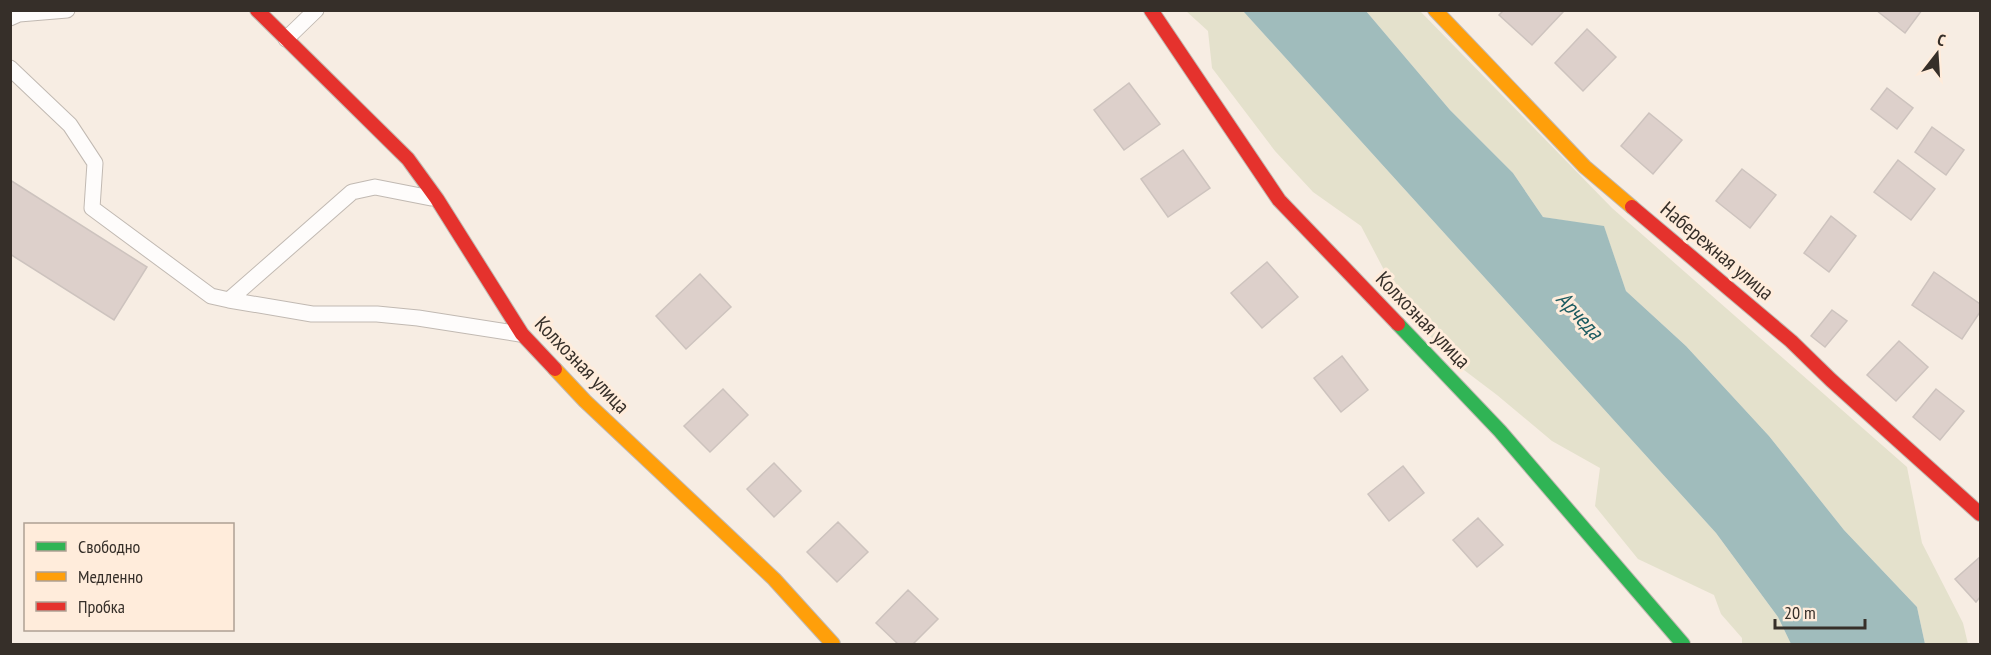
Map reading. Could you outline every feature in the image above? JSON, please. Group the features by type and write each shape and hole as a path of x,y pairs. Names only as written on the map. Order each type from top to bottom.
{"street":[{"name":"Колхозная улица","path":"257,10 408,159 437,199 522,334 585,401 774,579 833,645"},
{"name":"Колхозная улица","path":"1151,10 1279,200 1500,431 1683,645"},
{"name":"Набережная улица","path":"1436,10 1585,167 1791,341 1980,514"}],"lane":[{"path":"10,18 19,14 67,10"},
{"path":"286,39 316,10"},
{"path":"10,68 70,125 95,163 92,208 211,296 312,314 377,314 522,334"},
{"path":"229,300 352,192 375,187 437,199"}],"shaded area":[{"path":"1186,11 1243,11 1716,533 1778,617 1791,644 1742,644 1742,638 1721,614 1714,595 1638,559 1595,506 1600,468 1552,441 1464,370 1406,312 1361,226 1313,192 1275,151 1212,68 1208,31"},
{"path":"1366,11 1420,11 1612,208 1907,467 1922,543 1963,623 1968,644 1925,644 1917,607 1844,530 1769,436 1686,346 1626,291 1604,227 1543,217 1513,173 1450,110"}],"water":[{"name":"Арчеда","path":"1243,11 1366,11 1450,110 1513,173 1543,217 1604,226 1626,291 1686,346 1769,436 1844,530 1917,607 1925,644 1791,644 1778,617 1716,533"}],"building":[{"path":"1504,10 1561,10 1563,12 1532,45 1499,15"},
{"path":"1876,10 1922,10 1905,33"},
{"path":"1587,29 1616,57 1583,91 1555,63"},
{"path":"1129,83 1160,124 1124,150 1094,110"},
{"path":"1887,88 1913,108 1897,129 1871,109"},
{"path":"1649,113 1682,140 1653,174 1621,146"},
{"path":"1932,127 1964,150 1946,175 1915,152"},
{"path":"1183,150 1210,188 1168,217 1141,179"},
{"path":"1898,160 1935,189 1911,220 1874,192"},
{"path":"1742,169 1776,195 1750,228 1716,201"},
{"path":"10,180 147,267 114,320 10,254"},
{"path":"1831,216 1856,236 1829,272 1804,253"},
{"path":"1267,262 1298,297 1262,328 1231,293"},
{"path":"1934,272 1980,304 1980,312 1962,339 1912,305"},
{"path":"700,274 731,307 686,349 656,316"},
{"path":"1832,310 1847,321 1825,347 1811,336"},
{"path":"1899,341 1928,367 1896,401 1867,375"},
{"path":"1342,356 1368,390 1341,412 1314,378"},
{"path":"723,389 748,415 710,452 684,426"},
{"path":"1936,389 1964,411 1940,440 1913,417"},
{"path":"774,463 801,491 774,517 747,489"},
{"path":"1403,466 1424,493 1389,521 1368,494"},
{"path":"1478,518 1503,545 1477,567 1453,540"},
{"path":"838,522 868,552 837,582 807,552"},
{"path":"1980,557 1980,597 1976,602 1955,579"},
{"path":"908,590 938,619 913,644 898,644 876,623"}],"traffic: fast":[{"path":"1398,324 1500,431 1683,644"}],"traffic: slow":[{"path":"1435,10 1585,167 1632,207"},
{"path":"555,369 585,401 774,579 833,644"}],"traffic: jam":[{"path":"257,10 408,159 437,199 522,334 555,369"},
{"path":"1151,10 1279,200 1398,324"},
{"path":"1632,207 1791,341 1980,514"}]}
